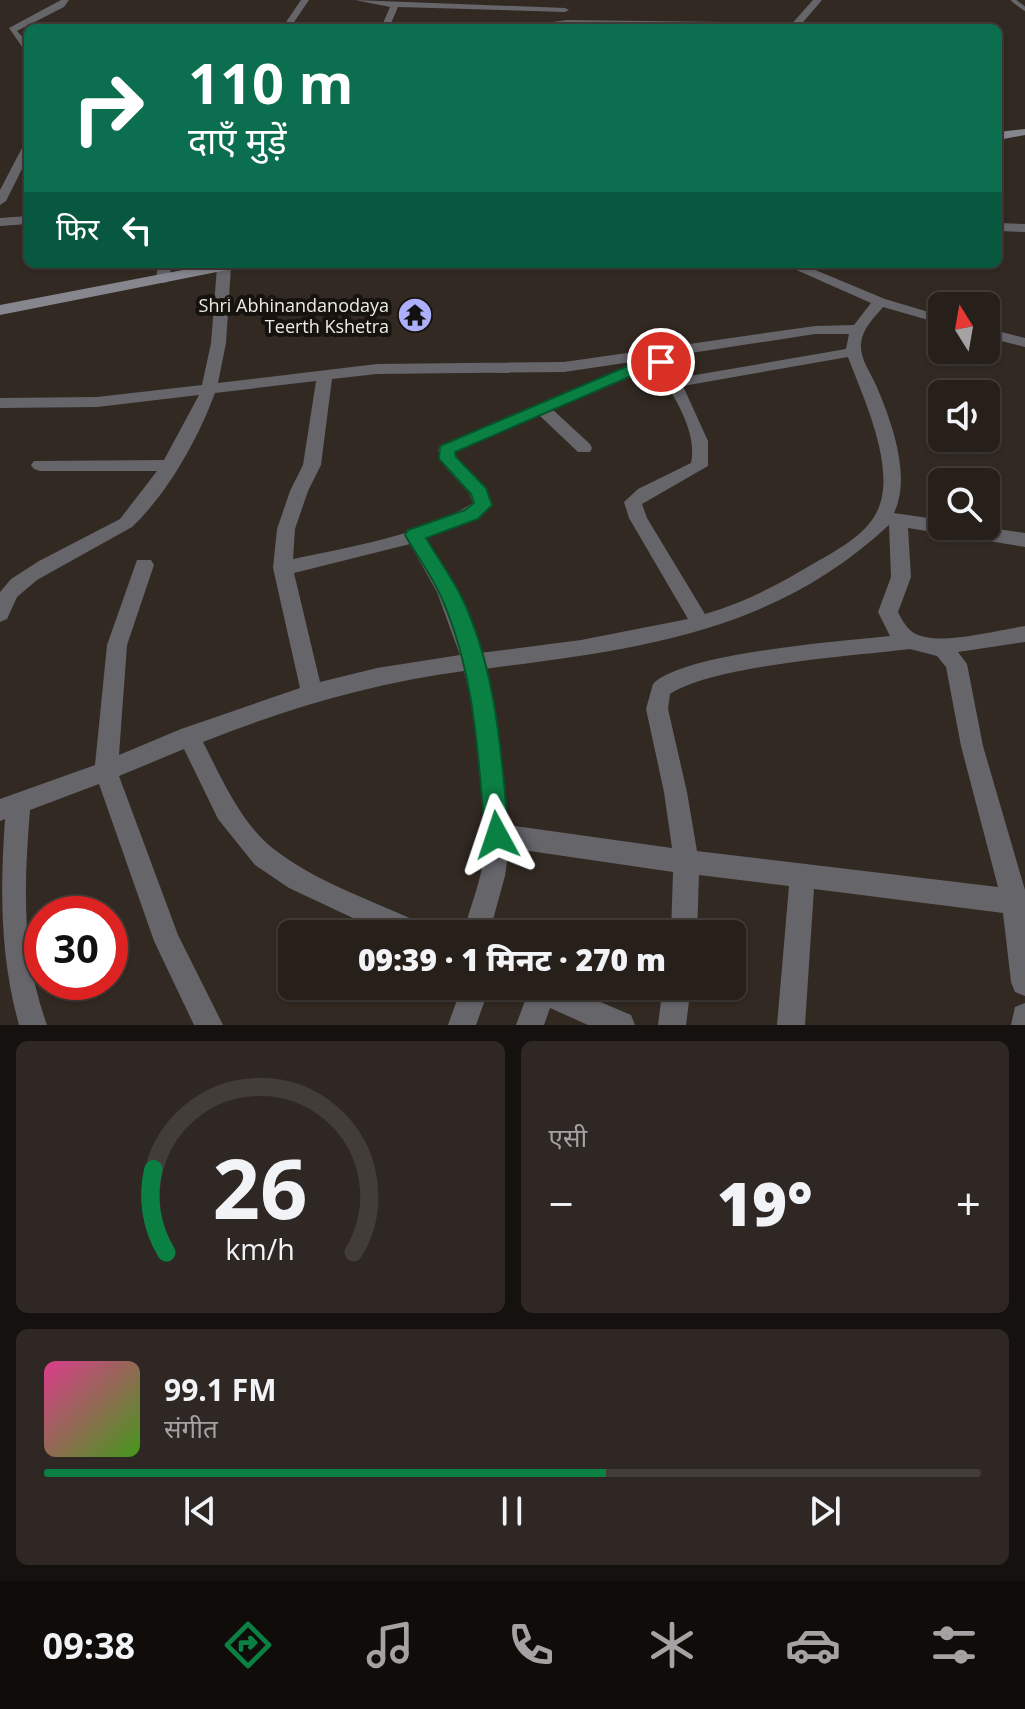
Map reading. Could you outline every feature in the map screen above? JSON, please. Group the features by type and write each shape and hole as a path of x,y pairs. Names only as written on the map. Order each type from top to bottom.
{"main road":[{"path":"1002,133 1025,130"},
{"path":"0,310 164,271 198,268"}],"street":[{"path":"24,44 12,30 65,0"},
{"path":"289,24 305,0"},
{"path":"359,0 395,5 564,5 567,22"},
{"path":"798,24 818,0"},
{"path":"387,24 395,5"},
{"path":"558,24 658,24"},
{"path":"2,195 24,154"},
{"path":"0,222 24,220"},
{"path":"1002,227 1025,228"},
{"path":"0,614 11,590 32,573 129,521 150,497 209,389 230,268"},
{"path":"806,268 880,302 928,316"},
{"path":"880,302 854,337 853,352 868,386 890,458 891,519 901,577 888,612 897,630 910,641"},
{"path":"0,403 97,402 325,375 416,368 564,367 659,358 815,330 859,329"},
{"path":"1000,336 1025,343"},
{"path":"673,383 853,352"},
{"path":"659,358 687,409 702,448 702,459 699,466 644,493 633,502 638,518 701,624"},
{"path":"283,568 414,535 472,514 483,505 480,492 447,459 446,450 659,358"},
{"path":"312,693 283,568 286,529 312,465 325,375"},
{"path":"541,408 584,448"},
{"path":"40,465 168,466"},
{"path":"33,1025 21,997 11,931 10,807 106,772 189,736 312,693 382,675 664,633 748,610 813,575 891,519 1025,540"},
{"path":"414,535 451,597 475,662 488,732 497,835 496,861 480,920"},
{"path":"144,565 117,645 106,772 167,941 209,1025"},
{"path":"936,647 1025,634"},
{"path":"685,920 687,862 682,821 657,709 660,690 667,683 713,669 910,641 944,650 956,664 972,746 1020,902 1025,982"},
{"path":"189,736 226,811 264,857 298,879 386,920"},
{"path":"497,835 687,862 1020,902"},
{"path":"791,1025 802,876"},
{"path":"462,1025 471,1000"},
{"path":"530,1025 534,1000"},
{"path":"564,1000 621,1025"},
{"path":"672,1025 675,1000"},
{"path":"1025,1017 1025,1025"}],"lane":[{"path":"1013,0 1025,9"}],"place":[{"name":"Shri Abhinandanodaya Teerth Kshetra","path":"415,315"}],"route":[{"path":"497,835 488,732 475,662 451,597 436,567 414,535 472,514 483,505 480,492 447,459 446,450 641,366 661,362"}]}
